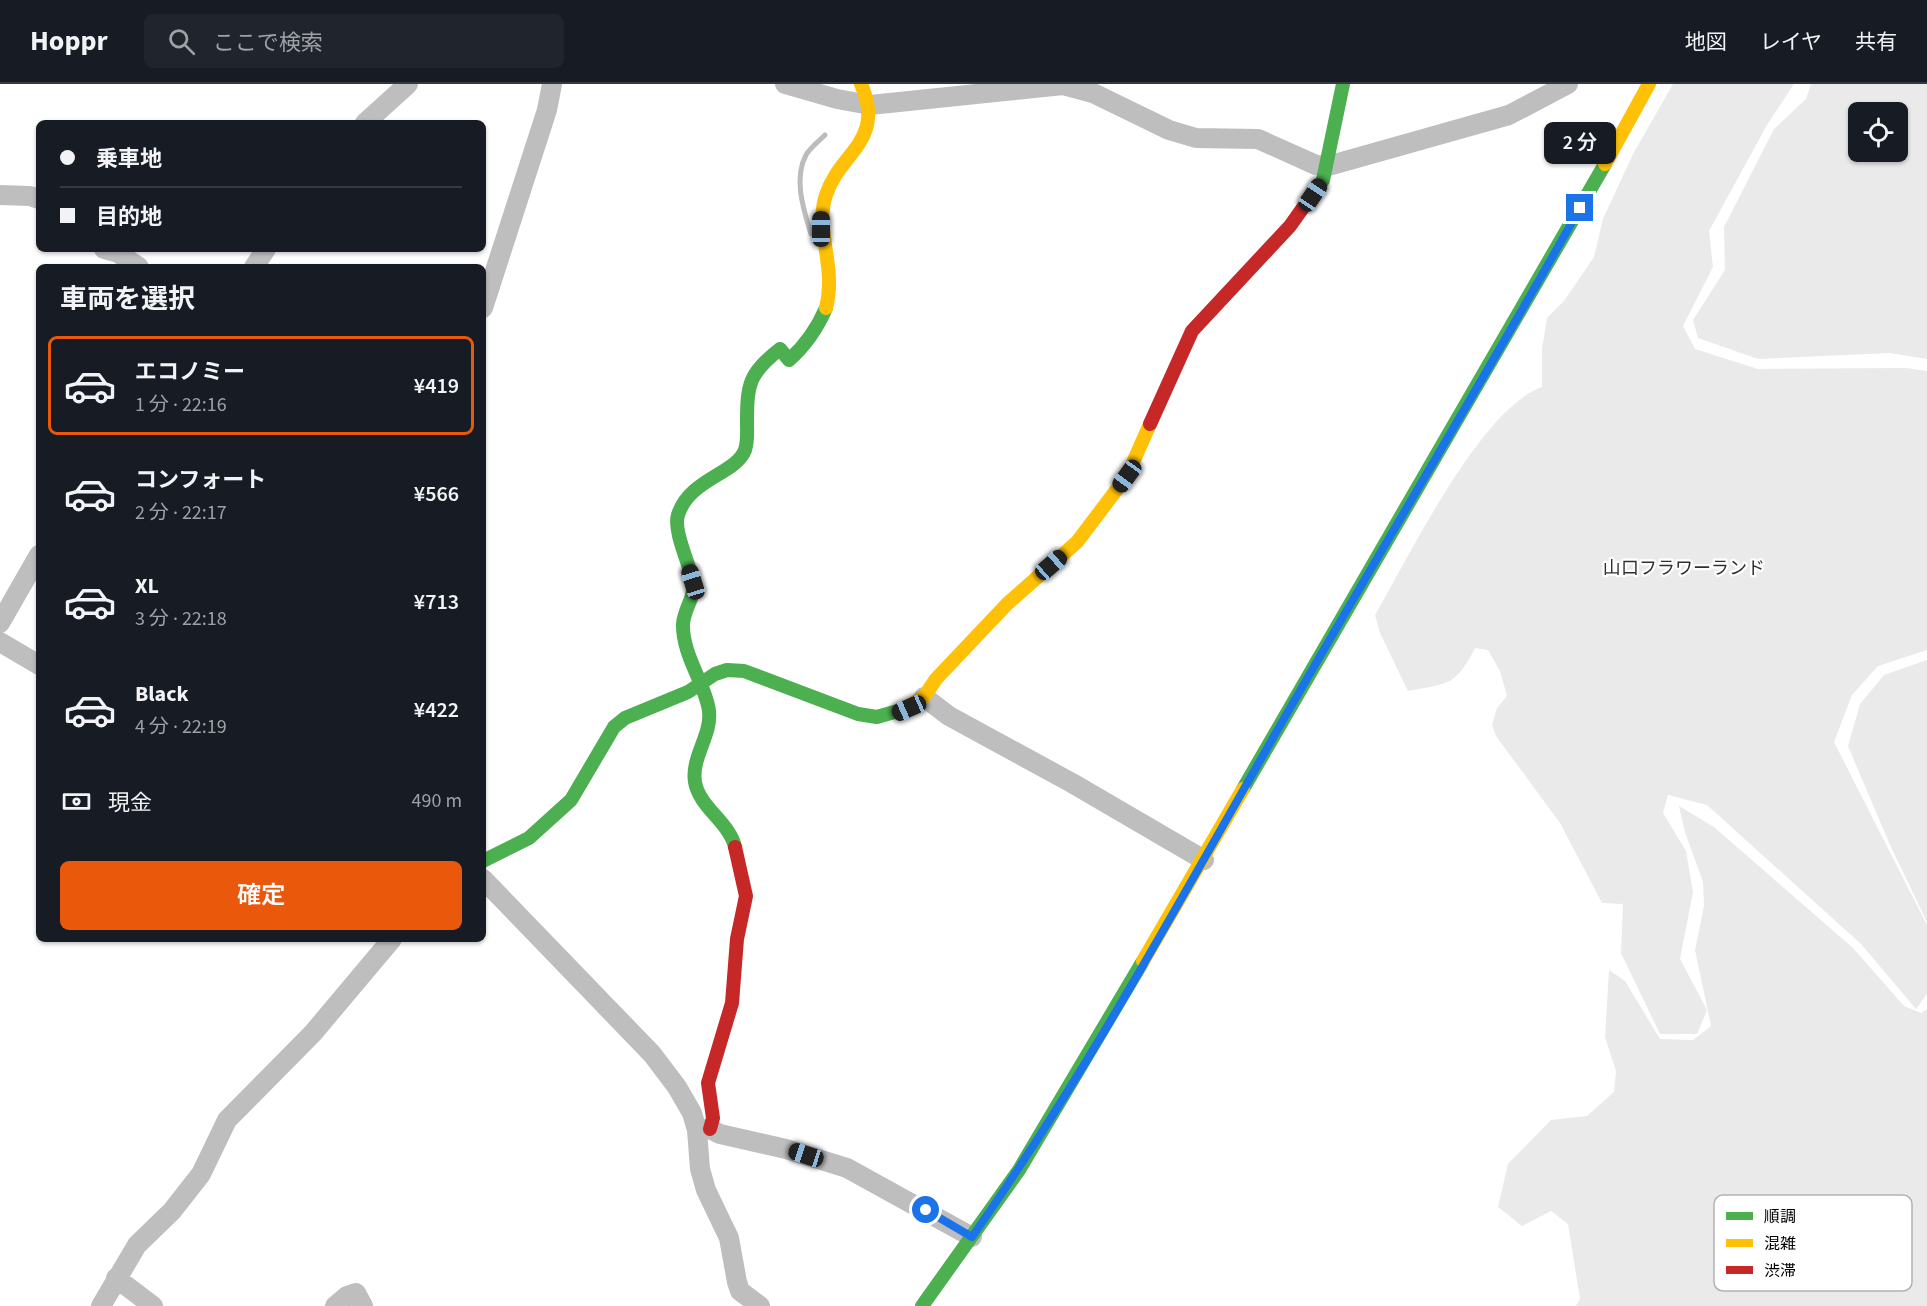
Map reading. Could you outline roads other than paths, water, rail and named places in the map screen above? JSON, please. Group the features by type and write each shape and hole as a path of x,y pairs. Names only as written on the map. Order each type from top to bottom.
{"street":[{"path":"368,120 408,84"},
{"path":"486,299 548,110 552,84"},
{"path":"785,84 837,99 870,105 1063,85 1093,93 1169,130 1196,138 1258,139 1284,148 1316,165 1328,166 1509,115 1568,84"},
{"path":"760,1306 740,1291 736,1282 729,1238 706,1190 700,1169 703,1129 713,1118 708,1083 732,1003 737,939 746,896 734,842 699,792 695,781 696,765 709,724 709,709 694,688 683,623 694,593 676,521 677,513 706,479 743,455 747,442 747,388 750,376 756,367 780,349 789,360 804,349 813,338 823,316 831,280 821,216 832,178 846,164 864,136 870,116 870,105 861,84"},
{"path":"486,860 529,838 571,800 614,728 644,709 694,688 727,670 744,671 858,714 877,717 896,713 924,697 936,679 1007,604 1077,542 1127,476 1192,331 1290,226 1323,180 1328,166 1344,84"},
{"path":"922,1306 972,1237 1062,1101 1557,249 1649,84"},
{"path":"0,195 36,198"},
{"path":"114,252 134,264"},
{"path":"0,623 36,560"},
{"path":"0,642 36,663"},
{"path":"924,697 949,716 1072,783 1204,860"},
{"path":"486,882 652,1054 677,1087 703,1129 847,1168 972,1237"},
{"path":"101,1306 137,1245 172,1211 201,1174 227,1120 313,1033 389,942"},
{"path":"116,1278 153,1306"},
{"path":"335,1306 346,1296 356,1293 363,1306"}],"waterway":[{"path":"811,234 801,195 800,174 806,155 825,135"}],"park label":[{"name":"山口フラワーランド","path":"1684,568"}]}
